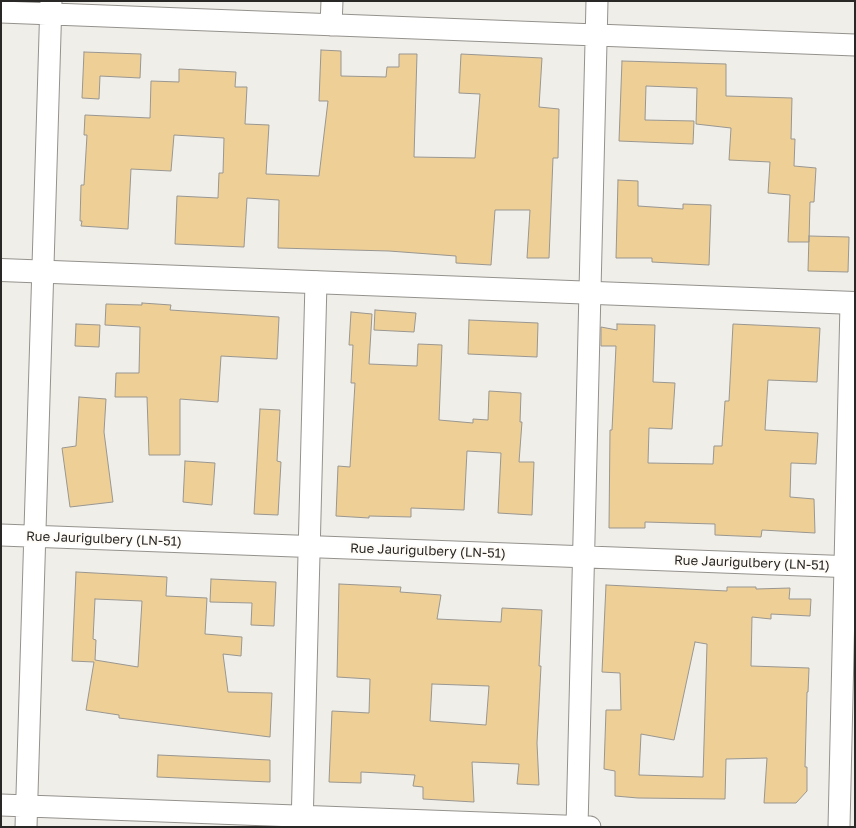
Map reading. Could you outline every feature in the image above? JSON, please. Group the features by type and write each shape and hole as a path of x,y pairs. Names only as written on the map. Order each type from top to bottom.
{"street":[{"path":"331,25 332,1"},
{"path":"577,827 597,1"},
{"path":"26,827 51,8"},
{"path":"1,12 51,8 331,25 855,45"},
{"path":"1,270 853,303 850,567 839,827"},
{"path":"302,822 316,282"},
{"name":"Rue Jaurigulbery (LN-51)","path":"1,535 850,567"},
{"path":"1,804 302,822 590,827"}],"building":[{"path":"321,50 341,51 341,76 386,77 387,67 399,67 399,54 417,54 414,157 475,158 480,94 459,93 461,54 542,58 539,107 559,109 558,158 553,158 549,258 527,258 530,210 495,210 491,265 456,263 456,256 389,251 278,248 279,200 247,198 244,247 175,244 177,196 218,198 219,173 223,173 224,138 174,135 171,171 131,169 128,229 81,226 81,185 84,185 87,135 84,135 85,115 150,118 151,81 179,82 179,69 236,72 235,87 247,87 245,124 269,125 266,174 319,176 328,101 319,101"},
{"path":"84,52 141,54 140,78 100,76 99,99 82,98"},
{"path":"622,61 726,64 726,96 792,98 791,139 795,139 794,166 816,168 814,202 810,202 809,242 788,242 790,195 768,193 770,162 729,160 731,128 696,124 697,88 646,86 645,120 694,121 693,144 619,141"},
{"path":"618,180 638,181 638,206 683,209 683,204 711,205 709,265 652,262 652,258 616,258"},
{"path":"809,236 849,237 848,272 808,271"},
{"path":"142,303 171,305 170,310 279,317 277,359 221,356 218,402 180,399 180,455 149,455 147,397 115,397 116,373 139,373 140,327 105,325 106,304 142,305"},
{"path":"375,310 416,313 414,332 374,330"},
{"path":"351,312 372,314 369,364 417,366 418,344 442,345 439,420 473,423 473,419 488,420 489,391 521,393 520,422 522,422 519,462 534,462 532,515 498,513 501,453 467,451 464,510 411,508 411,517 369,516 369,518 336,516 338,466 350,467 355,383 351,383 353,345 349,345"},
{"path":"469,320 538,323 537,357 468,354"},
{"path":"76,324 100,325 99,347 75,346"},
{"path":"617,324 655,325 653,382 675,383 672,429 649,428 648,463 713,464 714,446 722,446 725,401 729,401 733,324 820,328 817,382 768,380 765,430 818,433 816,464 791,463 790,497 814,499 815,533 762,530 761,537 715,535 715,524 645,522 645,528 609,528 610,430 612,430 616,346 601,346 601,327 617,330"},
{"path":"79,397 106,399 104,432 113,502 70,507 62,448 76,446"},
{"path":"260,409 280,410 277,461 281,462 278,515 254,514"},
{"path":"185,461 215,463 212,505 183,502"},
{"path":"76,572 167,577 166,596 207,598 205,634 242,637 241,656 223,654 228,692 272,693 270,737 119,718 119,715 86,710 94,662 72,661","holes":["95,599 142,601 138,667 95,660 96,640 93,639"]},
{"path":"211,579 276,582 274,626 251,625 252,603 210,602"},
{"path":"339,584 401,587 400,592 441,595 437,619 501,622 502,608 542,610 537,743 539,785 517,784 519,764 472,762 474,802 423,799 423,787 413,786 415,775 361,772 361,783 329,782 332,711 369,713 370,679 337,677","holes":["432,684 489,686 486,725 430,721"]},
{"path":"606,585 727,591 727,587 756,587 756,589 790,588 789,599 811,599 810,616 771,614 771,619 752,617 751,666 809,668 805,767 807,767 807,791 796,803 764,803 767,758 726,759 725,799 638,798 615,796 615,771 604,769 606,710 621,710 620,673 602,672","holes":["695,642 707,644 703,777 639,775 641,734 674,740"]},
{"path":"158,755 270,760 270,782 157,777"}]}
